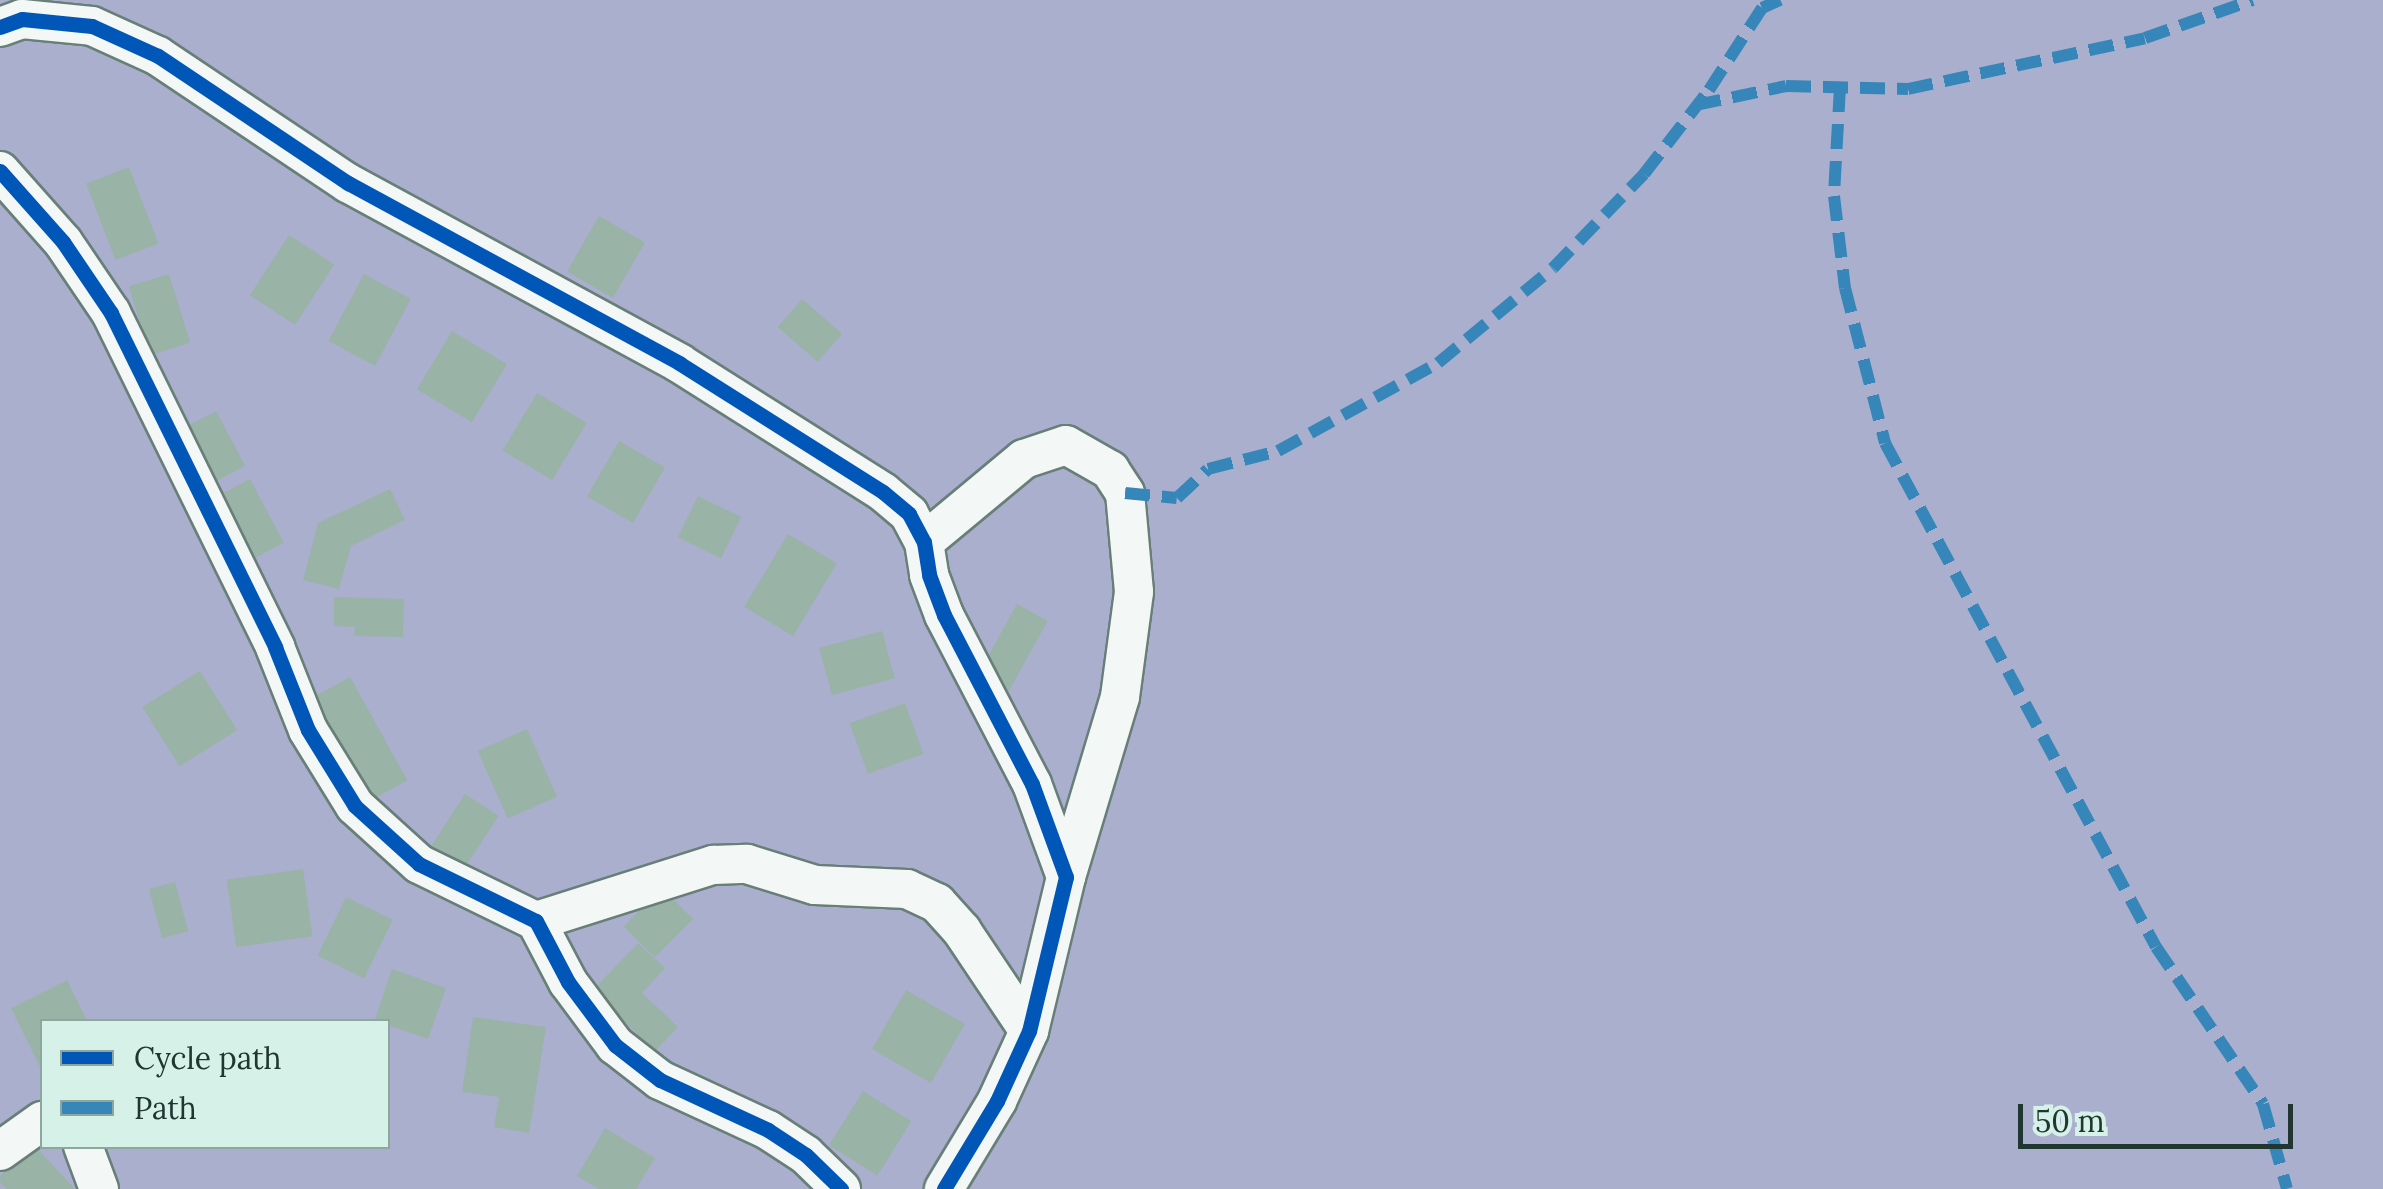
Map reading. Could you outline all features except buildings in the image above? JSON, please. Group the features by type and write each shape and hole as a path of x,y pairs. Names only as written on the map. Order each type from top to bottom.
{"street":[{"path":"0,27 22,19 92,26 158,56 348,184 679,363 824,454 908,514 924,542 929,576 944,615 1032,784 1066,876"},
{"path":"0,171 62,242 111,313 276,647 308,730 355,806 419,864 536,921 568,982 615,1045 660,1080 768,1130 806,1155 841,1189"},
{"path":"924,542 1024,459 1066,445 1110,470 1126,493 1134,592 1120,697 1066,876 1029,1031 997,1102 944,1189"},
{"path":"536,921 713,865 747,864 815,885 907,890 936,902 962,931 1029,1031"},
{"path":"0,1151 40,1121"},
{"path":"83,1149 100,1189"}],"shaded area":[{"path":"0,0 2383,0 2383,1189 0,1189"}],"marked path":[{"path":"1125,493 1177,498 1208,469 1278,451 1438,363 1553,268 1644,174 1709,90 1762,8 1780,0"},
{"path":"1696,105 1786,86 1908,89 2145,38 2253,0"},
{"path":"1840,87 1834,196 1845,288 1885,443 2156,947 2263,1104 2287,1189"}],"cycle path":[{"path":"0,27 22,19 92,26 158,56 348,183 679,363 883,492 909,514 924,542 929,575 944,615 1032,784 1066,877 1029,1031 997,1101 944,1189"},
{"path":"0,171 63,242 111,313 275,647 308,730 355,806 419,864 536,921 568,982 615,1045 660,1080 768,1130 806,1155 841,1189"}]}
